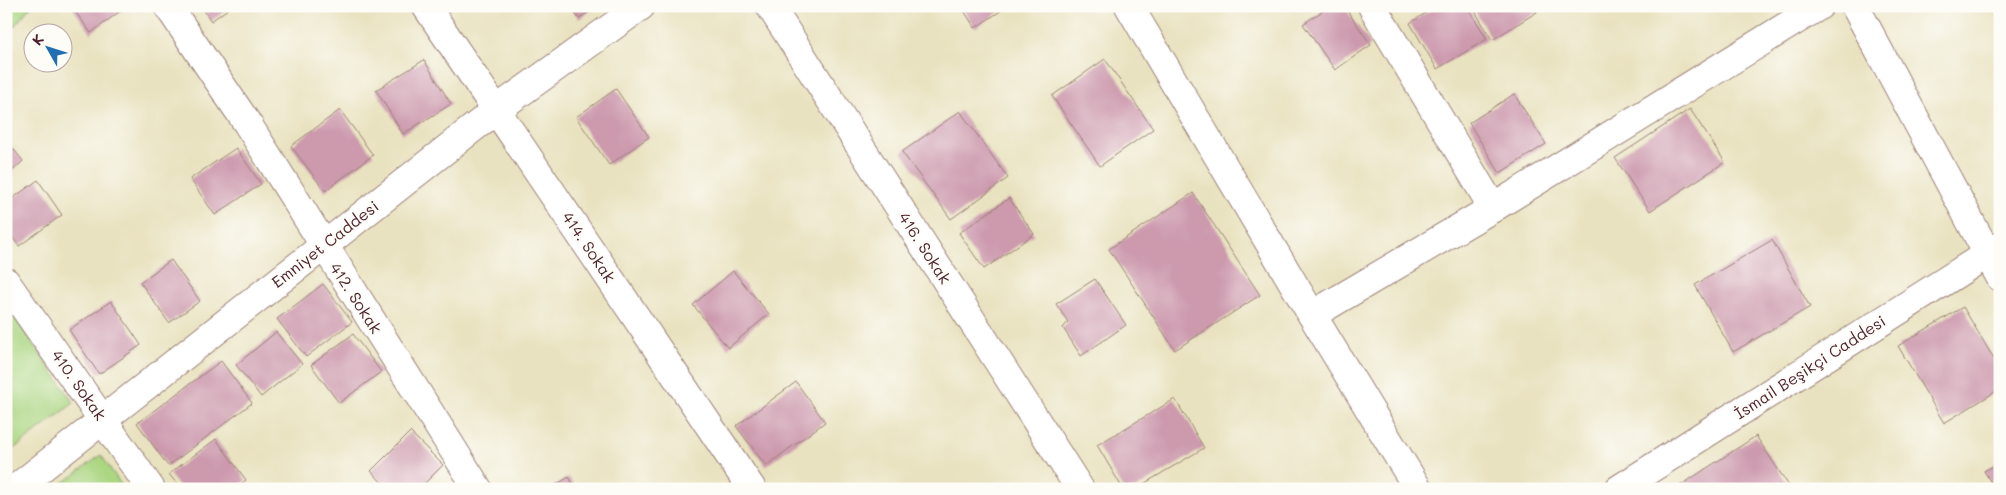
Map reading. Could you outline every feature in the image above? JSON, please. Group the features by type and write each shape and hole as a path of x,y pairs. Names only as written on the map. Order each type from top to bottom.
{"street":[{"name":"412. Sokak","path":"168,6 247,123 322,246 478,489"},
{"name":"414. Sokak","path":"426,6 752,489"},
{"name":"Emniyet Caddesi","path":"15,489 496,110 641,6"},
{"name":"416. Sokak","path":"770,6 1080,489"},
{"path":"1129,6 1312,315 1418,489"},
{"path":"1372,6 1493,208"},
{"path":"1312,315 1493,208 1819,6"},
{"path":"1855,6 1996,259"},
{"name":"İsmail Beşikçi Caddesi","path":"1619,489 1996,259"},
{"name":"410. Sokak","path":"6,282 104,419 151,489"}],"green space":[{"path":"6,6 31,6 6,36"},
{"path":"6,305 74,403 6,455"},
{"path":"101,455 124,489 55,489"}],"building":[{"path":"71,6 127,6 91,33"},
{"path":"201,6 232,6 211,21"},
{"path":"570,6 597,6 579,19"},
{"path":"961,6 1008,6 975,28"},
{"path":"1330,6 1344,6 1371,45 1335,70 1303,24"},
{"path":"1437,6 1467,6 1487,39 1437,69 1410,23"},
{"path":"1472,6 1534,6 1537,12 1492,40"},
{"path":"1105,59 1153,129 1100,166 1052,96"},
{"path":"424,60 451,104 403,134 376,90"},
{"path":"616,89 649,137 609,165 576,117"},
{"path":"1514,94 1546,144 1500,173 1469,123"},
{"path":"1690,109 1725,162 1650,211 1615,158"},
{"path":"340,110 373,155 325,191 291,146"},
{"path":"960,111 1008,178 951,219 902,152"},
{"path":"6,140 23,161 6,177"},
{"path":"236,148 261,184 215,215 190,179"},
{"path":"38,180 62,215 19,246 6,229 6,203"},
{"path":"1193,193 1260,295 1175,350 1109,249"},
{"path":"1009,198 1034,234 984,269 959,233"},
{"path":"1772,240 1810,307 1733,352 1695,285"},
{"path":"171,260 200,301 169,323 140,282"},
{"path":"733,271 769,314 728,348 693,305"},
{"path":"1095,279 1126,325 1081,356 1063,328 1068,322 1056,304"},
{"path":"323,284 352,322 306,357 277,319"},
{"path":"111,301 141,345 99,374 69,330"},
{"path":"1963,307 2000,369 2000,389 1944,423 1898,346"},
{"path":"276,332 302,364 261,397 236,365"},
{"path":"353,334 381,372 339,403 311,365"},
{"path":"221,361 252,403 168,466 137,423"},
{"path":"796,382 825,422 766,466 736,426"},
{"path":"1175,399 1204,448 1135,489 1123,489 1097,445"},
{"path":"410,432 443,465 419,489 388,489 371,471"},
{"path":"1756,436 1791,489 1675,489"},
{"path":"216,439 246,480 235,489 181,489 169,474"},
{"path":"2000,462 2000,489 1995,489 1984,471"},
{"path":"569,477 576,489 549,489"}]}
